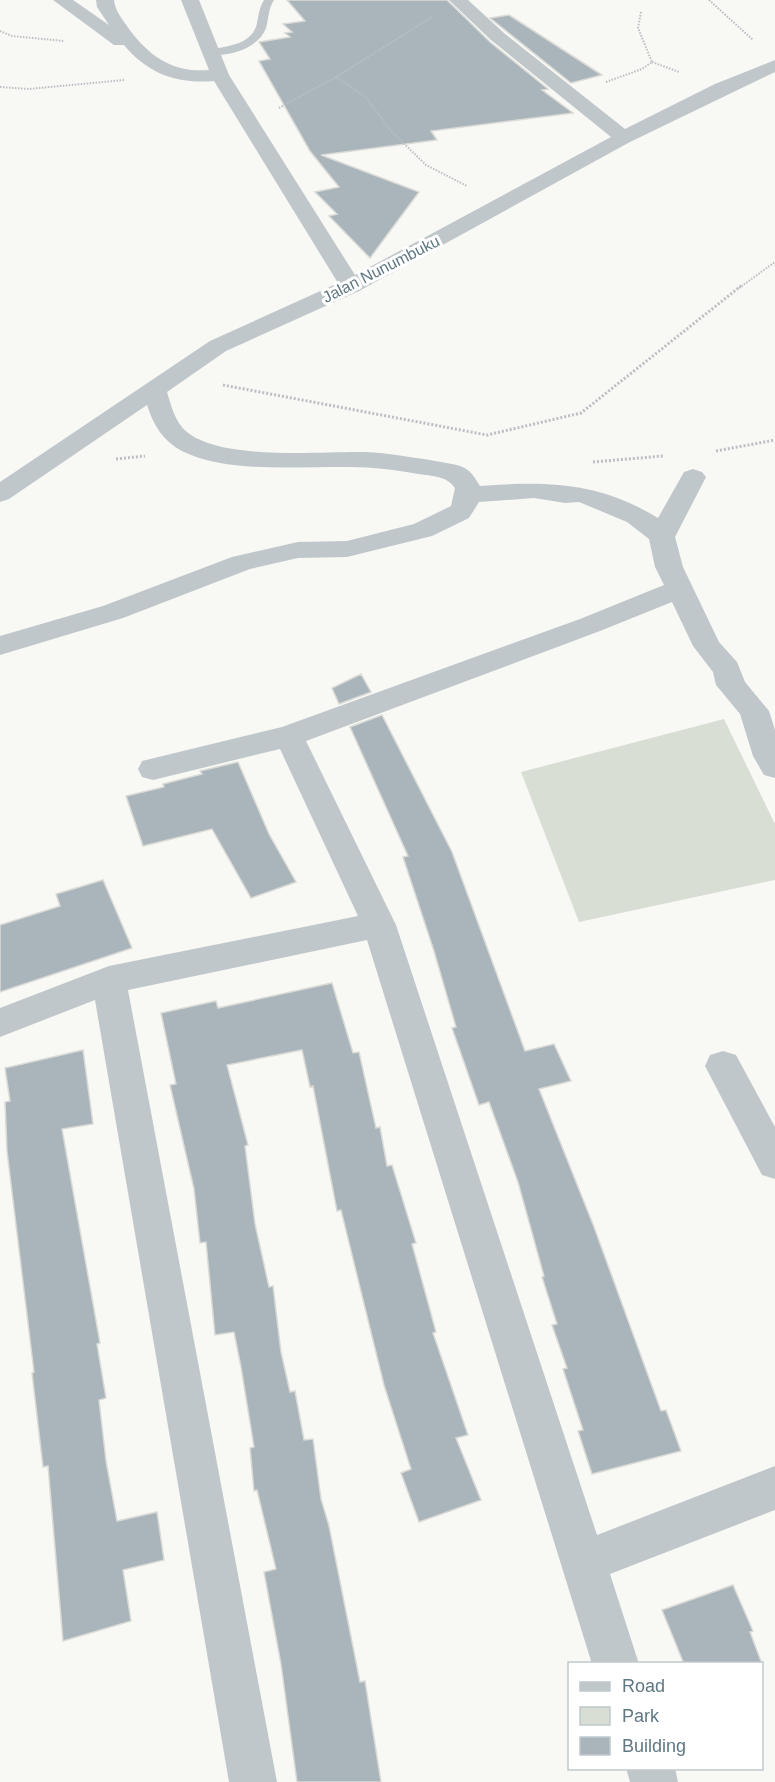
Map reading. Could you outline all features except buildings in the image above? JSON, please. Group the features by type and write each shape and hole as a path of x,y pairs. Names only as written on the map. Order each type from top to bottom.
{"street":[{"path":"62,0 166,72 192,77 220,75"},
{"path":"105,0 106,7 134,50"},
{"path":"190,0 220,75 351,286"},
{"path":"458,1 478,21 576,94 623,138"},
{"name":"Jalan Nunumbuku","path":"0,494 163,382 229,340 351,286 623,138 722,88 775,65"},
{"path":"0,646 114,612 242,563 298,550 346,549 423,530 460,512 468,495 468,488 461,477 452,472 370,460 296,461 203,450 177,437 159,406 163,382"},
{"path":"662,537 693,477"},
{"path":"468,495 534,490 565,495 582,494 636,516 662,537 669,567 708,646 727,669 731,685 754,711 768,756 775,767"},
{"path":"153,769 289,736 590,625 680,588"},
{"path":"289,736 379,925 615,1662"},
{"path":"0,1023 109,980 379,925"},
{"path":"109,980 253,1782"},
{"path":"723,1066 775,1163"},
{"path":"584,1562 775,1488"}],"lane":[{"path":"212,52 240,47 257,35 262,25 263,6 269,0"}],"path":[{"path":"709,0 759,44"},
{"path":"249,124 336,77 409,29 458,1"},
{"path":"576,94 642,69 652,62 650,50 640,35 638,21 641,12"},
{"path":"0,87 29,89 107,84 166,72"},
{"path":"336,77 366,98 390,130 426,165 502,205"},
{"path":"163,382 487,435 581,413 710,309 775,262"},
{"path":"714,451 775,440"},
{"path":"41,467 203,450"},
{"path":"592,462 671,456"}],"green space":[{"path":"724,719 775,824 775,880 579,922 521,772"}]}
